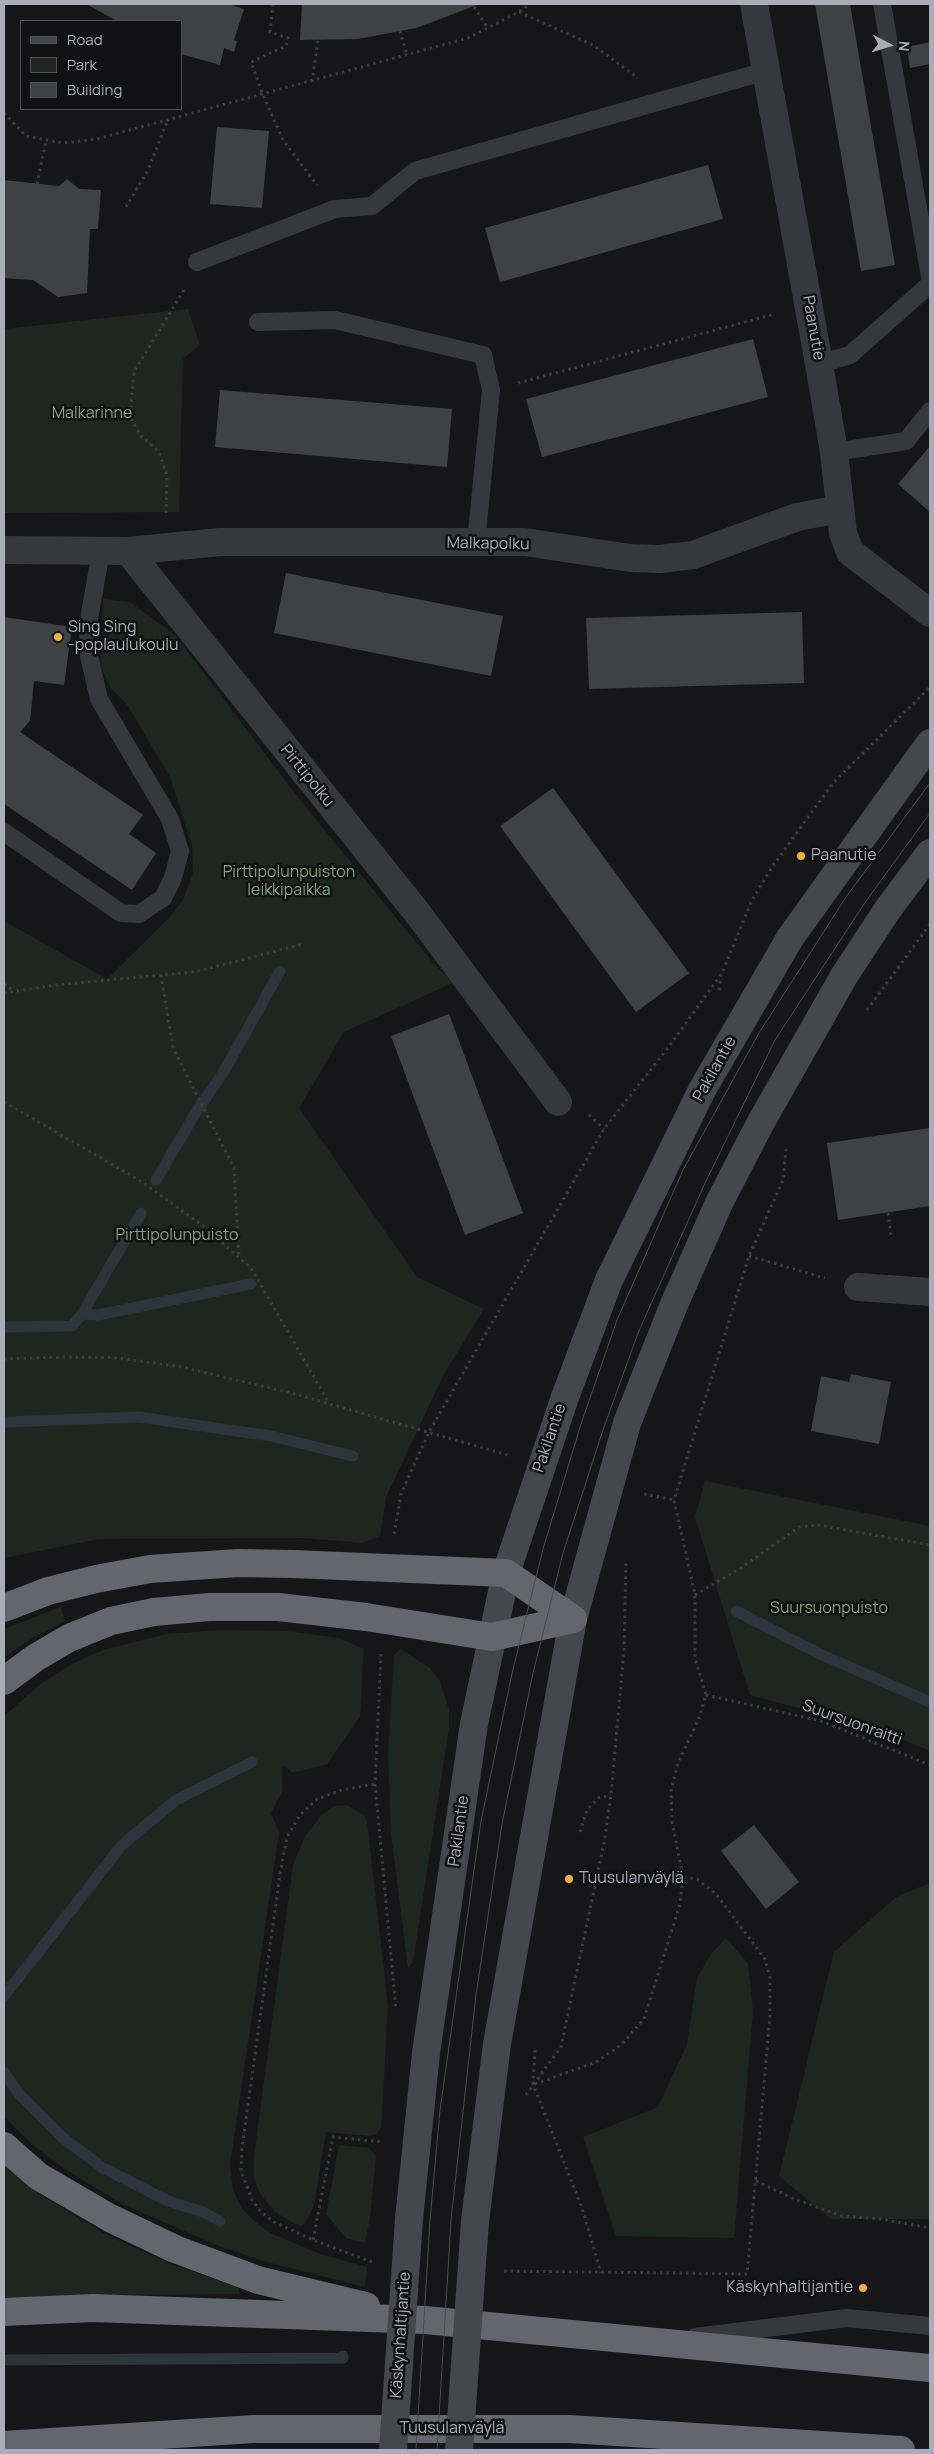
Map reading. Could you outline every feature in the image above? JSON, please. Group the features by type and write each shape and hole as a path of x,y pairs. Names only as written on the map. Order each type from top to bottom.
{"highway":[{"path":"4,1608 48,1591 96,1579 150,1569 194,1564 293,1564 506,1573 573,1619"},
{"path":"4,1681 36,1658 69,1638 111,1621 154,1612 209,1607 278,1607 366,1617 492,1636 573,1619"},
{"path":"4,2146 38,2176 110,2218 175,2249 258,2280 425,2320"},
{"path":"4,2312 94,2308 425,2320 930,2368"},
{"name":"Tuusulanväylä","path":"4,2444 254,2429 569,2429 901,2450"}],"main road":[{"name":"Pakilantie","path":"409,2219 426,2053 474,1724 506,1573 555,1424 609,1280 702,1090 790,938 930,743"},
{"path":"459,2450 474,2221 497,2044 573,1619 627,1423 672,1307 720,1203 761,1122 844,976 888,908 930,853"},
{"name":"Käskynhaltijantie","path":"393,2450 409,2219"}],"street":[{"name":"Paanutie","path":"754,4 834,452 843,533 850,552 930,613"},
{"name":"Malkapolku","path":"128,551 220,542 525,542 630,558 660,559 693,555 797,517 840,509"},
{"path":"4,550 128,551"},
{"name":"Pirttipolku","path":"128,551 419,915 558,1102"},
{"path":"858,1287 930,1292"}],"lane":[{"path":"882,4 930,276"},
{"path":"197,262 336,209 372,206 415,171 766,71"},
{"path":"819,364 850,355 930,284"},
{"path":"258,322 335,320 483,355 491,390 476,543"},
{"path":"834,452 906,441 930,411"},
{"path":"4,832 121,913 139,914 163,898 173,878 180,851 170,819 99,699 89,656 88,625 101,551"},
{"path":"654,2342 847,2318 930,2326"}],"path":[{"path":"273,4 270,32 288,38 286,46 251,62 263,96 283,140 336,209"},
{"path":"4,113 26,136 62,143 97,139 263,96 468,38 519,12 530,4"},
{"path":"474,7 488,28"},
{"path":"519,12 593,45 665,100"},
{"path":"400,31 407,56"},
{"path":"312,82 318,40"},
{"path":"126,207 148,170 167,121"},
{"path":"37,184 46,140"},
{"path":"166,515 167,474 159,452 140,434 130,416 134,372 178,302 197,262"},
{"path":"491,390 783,312"},
{"path":"392,1542 402,1494 429,1432 604,1129 694,1013 722,973 752,900 772,867 833,783 930,687"},
{"path":"4,993 14,990 195,972 303,944"},
{"path":"161,975 174,1048 234,1168 239,1257"},
{"path":"4,984 14,990"},
{"path":"4,1102 139,1180 198,1222 251,1268 329,1403"},
{"path":"533,2084 596,2062 622,2045 644,2020 680,1904 683,1877 672,1822 671,1791 678,1763 700,1718 706,1694 695,1658 696,1595 674,1500 749,1256 783,1180 786,1147"},
{"path":"888,1213 891,1236"},
{"path":"749,1256 858,1287"},
{"path":"4,1359 118,1358 182,1367 329,1403 518,1458"},
{"path":"644,1494 674,1500"},
{"path":"696,1595 741,1568 799,1527 818,1525 930,1544"},
{"path":"533,2084 561,2047 604,1843 611,1795 624,1650 626,1551"},
{"path":"381,1650 375,1784 397,2019"},
{"name":"Suursuonraitti","path":"706,1694 820,1720 930,1765"},
{"path":"580,1832 587,1810 598,1798 611,1795"},
{"path":"683,1877 697,1878 716,1894 765,1959 770,1977 770,2016 747,2274"},
{"path":"535,2050 533,2084 582,2208 602,2273"},
{"path":"313,2240 333,2137 388,2143"},
{"path":"756,2181 792,2198 841,2216 880,2219 930,2228"}],"green space":[{"name":"Malkarinne","path":"188,309 200,345 183,359 179,512 4,513 4,329"},
{"name":"Pirttipolunpuisto","path":"103,599 130,602 175,635 297,796 433,963 453,983 344,1032 299,1108 417,1277 484,1309 444,1374 386,1497 380,1536 363,1543 303,1538 99,1539 4,1558 4,921 107,979 167,920 183,900 193,873 192,846 170,777 128,706 111,688 100,665"},
{"name":"Suursuonpuisto","path":"705,1481 930,1526 930,1751 883,1731 750,1695 695,1517"},
{"path":"61,1607 65,1621 26,1642 4,1658 4,1629"},
{"path":"222,1630 286,1631 339,1638 364,1649 360,1717 327,1764 293,1773 283,1765 282,1792 271,1813 279,1833 230,2165 233,2190 242,2209 258,2224 270,2233 320,2254 367,2267 365,2287 263,2261 219,2246 122,2204 65,2169 34,2146 4,2117 4,1716 43,1682 72,1664 103,1650 166,1634"},
{"path":"400,1649 430,1668 440,1681 449,1710 449,1728 413,1962 408,1968 391,1834 388,1753 394,1655"},
{"path":"347,1805 364,1815 367,1821 388,2006 381,2128 377,2134 369,2136 326,2132 314,2205 307,2220 302,2225 295,2224 275,2212 259,2192 254,2178 254,2156 293,1865 305,1836 321,1816 334,1806"},
{"path":"930,1883 930,2219 831,2219 779,2176 834,1952 896,1897"},
{"path":"726,1938 748,1963 753,2012 734,2238 616,2236 583,2137 658,2107 687,2044 697,1978 711,1954"},
{"path":"339,2145 369,2148 376,2156 370,2218 365,2243 346,2238 326,2214"},
{"path":"4,2164 29,2187 103,2233 170,2264 238,2287 240,2294 91,2295 4,2299"}],"building":[{"path":"86,4 228,4 244,9 234,40 237,41 234,52 224,48 220,65 182,54 182,20 115,20"},
{"path":"302,4 480,4 416,28 358,39 300,40"},
{"path":"815,4 850,4 895,265 861,271"},
{"path":"930,42 930,64 910,68 907,47"},
{"path":"217,127 269,131 262,208 210,204"},
{"path":"708,165 723,219 500,282 485,228"},
{"path":"67,179 79,189 101,190 98,229 90,229 87,293 58,297 33,280 4,278 4,180 59,186"},
{"path":"753,339 768,397 542,457 526,399"},
{"path":"220,390 452,409 447,467 215,447"},
{"path":"930,446 930,512 898,484"},
{"path":"286,573 503,616 491,676 274,633"},
{"path":"802,612 804,683 589,689 586,618"},
{"path":"4,617 72,627 64,685 34,681 30,721 20,732 143,815 129,834 156,853 132,890 4,804"},
{"path":"553,788 689,973 636,1012 500,826"},
{"path":"449,1014 523,1213 465,1235 391,1036"},
{"path":"930,1128 930,1206 838,1220 827,1143"},
{"path":"851,1374 891,1382 879,1444 811,1431 821,1376 849,1382"},
{"path":"754,1825 799,1882 766,1909 721,1851"}],"waterway":[{"path":"156,1180 195,1114 223,1073 280,971"},
{"path":"4,1327 72,1326 82,1314 141,1213"},
{"path":"82,1314 98,1315 251,1284"},
{"path":"4,1422 139,1417 271,1436 353,1456"},
{"path":"736,1611 822,1655 930,1702"},
{"path":"4,1996 122,1845 176,1800 252,1762"},
{"path":"4,2072 19,2094 62,2137 103,2168 168,2201 203,2212 220,2221"},
{"path":"4,2360 343,2358 343,2356"}],"tram line":[{"path":"416,2450 430,2220 440,2110 481,1821 513,1669 543,1549 581,1424 617,1320 683,1170 759,1033 846,897 930,783"},
{"path":"437,2450 451,2220 476,1995 502,1824 533,1673 563,1553 603,1430 638,1333 705,1183 775,1040 864,904 930,813"}],"place":[{"name":"Sing Sing -poplaulukoulu","path":"58,637"},
{"name":"Paanutie","path":"801,856"},
{"name":"Tuusulanväylä","path":"569,1879"},
{"name":"Käskynhaltijantie","path":"863,2288"}],"park label":[{"name":"Pirttipolunpuiston leikkipaikka","path":"289,882"}]}
